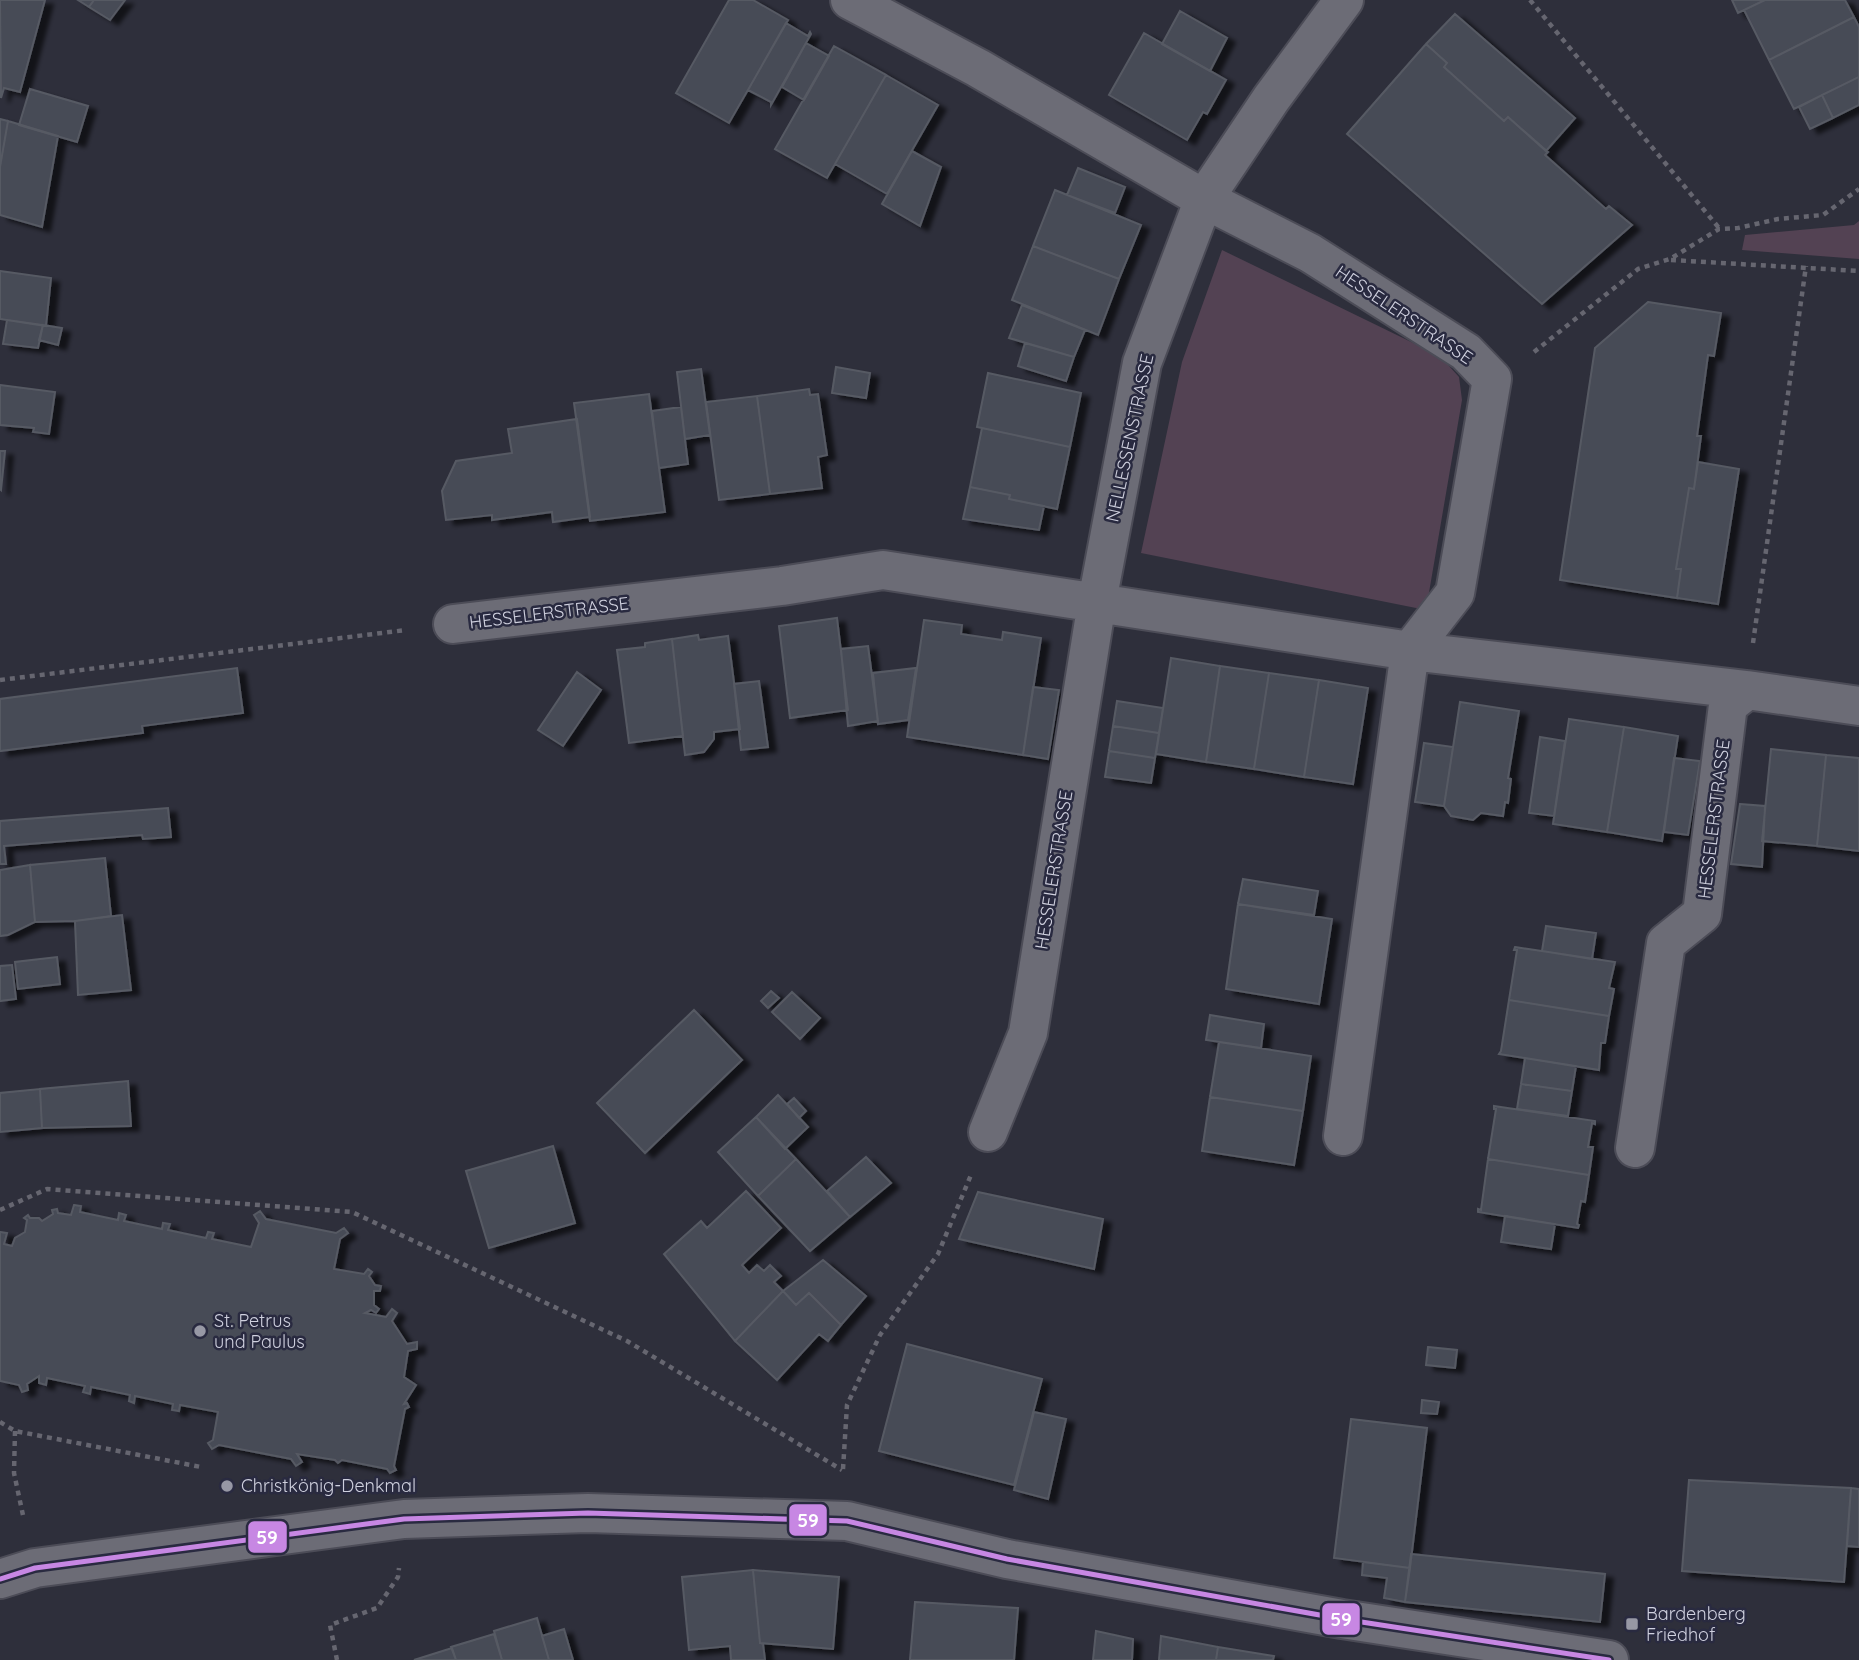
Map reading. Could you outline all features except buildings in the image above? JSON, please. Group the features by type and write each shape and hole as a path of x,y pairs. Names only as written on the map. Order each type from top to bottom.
{"street":[{"path":"850,0 978,68 1204,199"},
{"name":"NELLESSENSTRASSE","path":"1097,602 1142,363 1204,199 1271,99 1344,0"},
{"name":"HESSELERSTRASSE","path":"1204,199 1310,253 1466,352 1492,379"},
{"path":"1343,1136 1410,651 1455,593 1492,379"},
{"name":"HESSELERSTRASSE","path":"453,624 782,586 883,570 1410,651 1747,690 1859,706"},
{"name":"HESSELERSTRASSE","path":"988,1132 1028,1033 1097,602"},
{"name":"HESSELERSTRASSE","path":"1635,1148 1666,943 1702,914 1728,705 1747,690"},
{"path":"0,1579 48,1566 404,1519 588,1513 848,1521 1020,1562 1342,1619 1609,1660"}],"path":[{"path":"1530,0 1720,229"},
{"path":"1492,379 1524,360 1638,270 1670,260 1720,229 1823,215 1859,189"},
{"path":"1670,260 1859,271"},
{"path":"1747,690 1806,266"},
{"name":"HESSELERSTRASSE","path":"0,680 453,624"},
{"path":"848,1521 842,1470 847,1405 880,1335 938,1254 988,1132"},
{"path":"0,1210 47,1189 352,1212 627,1340 842,1470"},
{"path":"0,1422 15,1431 201,1466"},
{"path":"14,1473 15,1431"},
{"path":"337,1660 330,1625 377,1608 398,1577 404,1519"}],"shaded area":[{"path":"1859,221 1859,259 1742,250 1745,235 1854,225"},
{"path":"1222,250 1440,356 1459,377 1462,400 1426,610 1141,553 1182,362"}],"transit line":[{"name":"59","path":"0,1579 35,1568 404,1519 588,1513 847,1521 1007,1559 1342,1619 1609,1660"}],"place":[{"name":"St. Petrus und Paulus","path":"200,1331"},
{"name":"Christkönig-Denkmal","path":"227,1486"},
{"name":"Bardenberg Friedhof","path":"1632,1624"}]}
